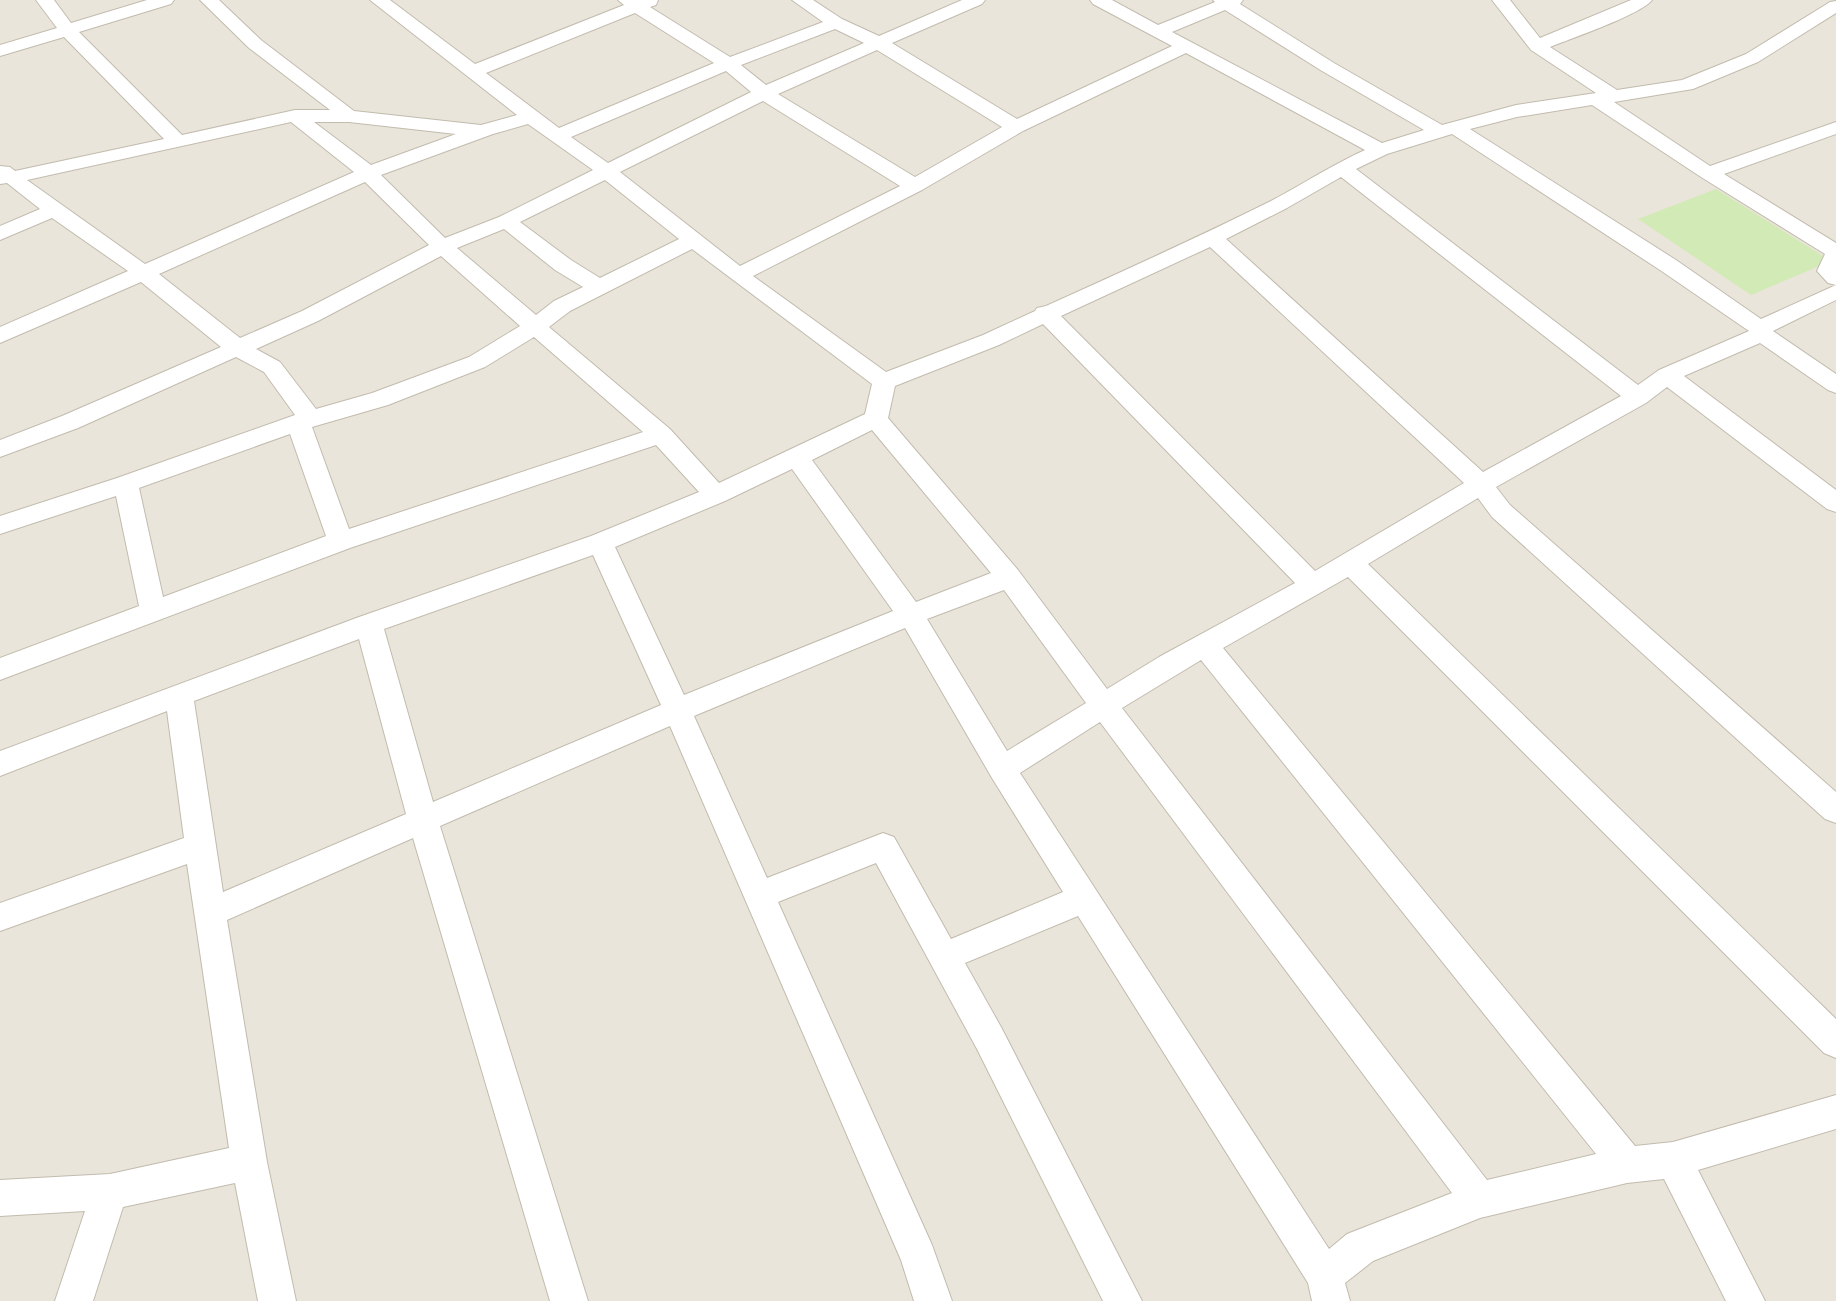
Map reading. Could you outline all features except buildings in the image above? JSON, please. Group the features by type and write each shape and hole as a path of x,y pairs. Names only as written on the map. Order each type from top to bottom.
{"street":[{"path":"45,0 68,31 177,141"},
{"path":"0,51 165,0"},
{"path":"209,0 255,44 349,116"},
{"path":"379,0 417,27 556,136 608,172 738,275 884,382"},
{"path":"801,0 836,23 877,42 1016,127"},
{"path":"0,449 70,422 310,316 443,247 506,221 764,93 976,0"},
{"path":"1099,0 1380,150"},
{"path":"1501,0 1537,46 1605,98 1708,173 1836,253 1828,271 1836,278"},
{"path":"1537,46 1629,8 1643,0"},
{"path":"1158,31 1227,1 1328,67 1447,129 1668,265 1836,385"},
{"path":"472,72 638,2 728,64 764,93 915,186"},
{"path":"884,382 991,340 1045,313 1212,238 1280,204 1342,168 1380,150 1447,129 1516,111 1686,86 1752,58 1834,11"},
{"path":"556,136 728,64 836,23"},
{"path":"738,275 915,186 1016,127 1186,46"},
{"path":"295,116 368,173 443,247 661,435 716,495"},
{"path":"4,175 295,116 349,116 444,128 486,130"},
{"path":"0,336 368,173 486,130 531,117"},
{"path":"1708,173 1836,128"},
{"path":"1342,168 1638,397"},
{"path":"4,175 143,272 237,348 272,367 305,420 341,541"},
{"path":"0,234 54,210"},
{"path":"506,221 600,288"},
{"path":"1212,238 1482,484 1501,511 1836,810"},
{"path":"0,525 126,484 305,420 380,398 478,362 536,326 562,306 694,240"},
{"path":"1002,769 1168,665 1313,585 1482,484 1638,397 1667,375 1761,331 1836,292"},
{"path":"1045,313 1313,585"},
{"path":"1667,375 1836,503"},
{"path":"876,419 884,382"},
{"path":"0,764 369,624 600,543 716,495 876,419"},
{"path":"876,419 1009,576 1104,706 1480,1200"},
{"path":"0,669 341,541 661,435"},
{"path":"796,456 910,614 1002,769 1085,898 1328,1289 1360,1247 1480,1200 1626,1165 1673,1160 1836,1112"},
{"path":"126,484 153,611"},
{"path":"600,543 622,587 677,710 919,1258 934,1301"},
{"path":"1350,563 1836,1042"},
{"path":"211,912 677,710 910,614 1009,576"},
{"path":"369,624 423,821 569,1301"},
{"path":"1205,645 1626,1165"},
{"path":"179,695 200,846 249,1162 277,1301"},
{"path":"0,917 200,846"},
{"path":"758,896 883,846 989,1038 1123,1301"},
{"path":"944,957 1085,898"},
{"path":"1673,1160 1746,1301"},
{"path":"0,1198 110,1192 249,1162"},
{"path":"74,1301 110,1192"}],"shaded area":[{"path":"0,0 1836,0 1836,1301 0,1301"}],"green space":[{"path":"1716,189 1831,261 1751,295 1638,219"}]}
